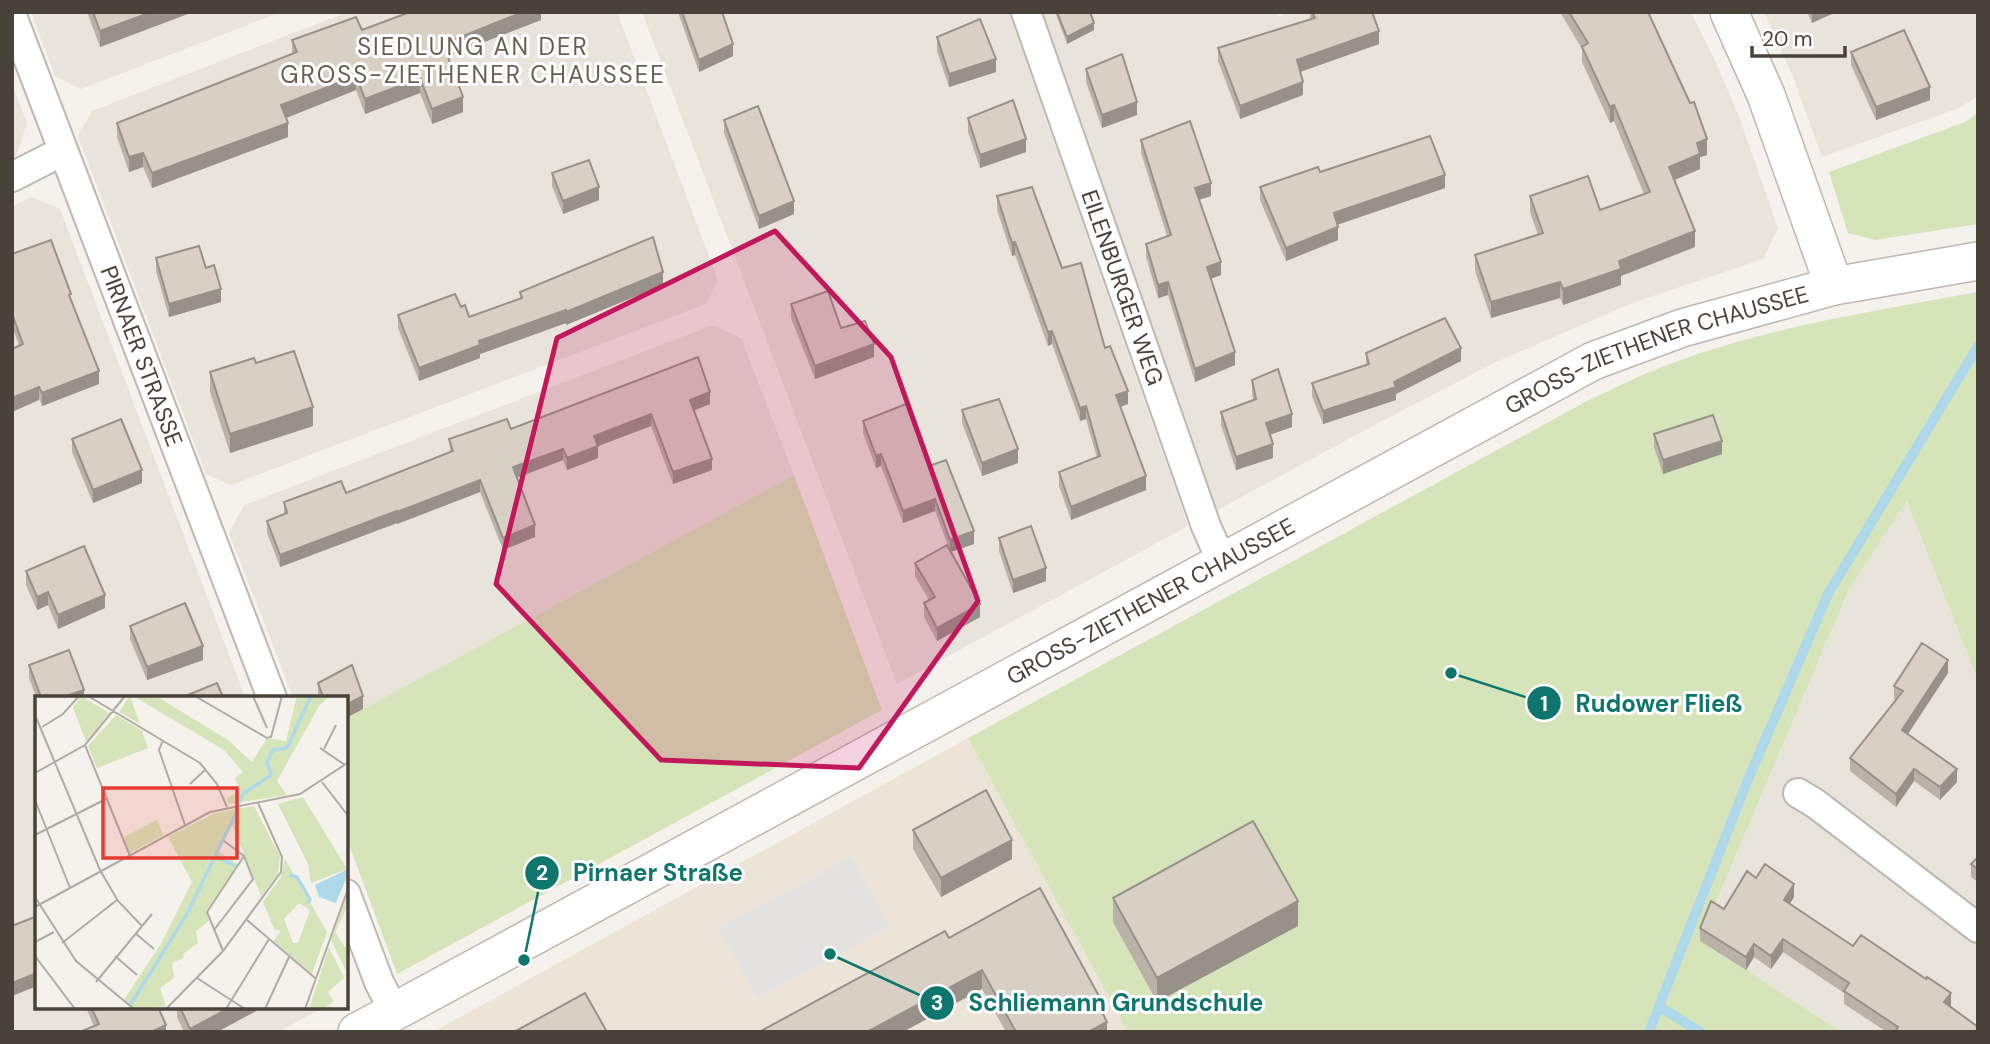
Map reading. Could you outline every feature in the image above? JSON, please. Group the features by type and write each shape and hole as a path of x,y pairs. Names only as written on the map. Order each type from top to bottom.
{"street":[{"name":"EILENBURGER WEG","path":"1026,12 1201,513 1222,562"},
{"path":"1730,12 1766,95 1834,286"},
{"name":"PIRNAER STRASSE","path":"12,16 271,696"},
{"path":"12,177 63,151"},
{"name":"GROSS-ZIETHENER CHAUSSEE","path":"357,1032 1593,360 1682,328 1834,286 1978,261"},
{"path":"1798,793 1978,929"},
{"path":"348,899 379,982 394,1011"}],"highlighted area":[{"path":"775,231 891,357 978,601 859,768 661,760 496,584 557,338"}],"shaded area":[{"path":"31,12 281,12 81,89 55,76"},
{"path":"348,12 617,12 718,280 706,304 231,485 206,474 78,136 92,111"},
{"path":"642,12 1009,12 1188,526 897,684"},
{"path":"1037,12 1276,12 1280,17 1285,12 1691,12 1738,114 1778,228 1763,259 1632,303 1494,363 1212,513"},
{"path":"1764,12 1978,12 1978,96 1959,108 1822,157 1793,77"},
{"path":"12,85 27,123 16,157 12,159"},
{"path":"31,197 60,209 245,696 35,696 35,1009 320,1009 278,1032 12,1032 12,207"},
{"path":"713,325 741,338 794,475 348,717 348,696 293,696 229,533 244,505"},
{"path":"1907,501 1978,681 1978,1032 1841,1032 1700,941 1849,589"},
{"path":"968,738 1128,1032 433,1032"},
{"path":"852,856 890,927 758,998 718,928"}],"green space":[{"path":"1978,113 1978,224 1875,240 1848,233 1829,172 1965,122"},
{"path":"1978,292 1978,681 1907,501 1849,589 1700,940 1841,1032 1128,1032 968,738 1589,400 1640,376 1735,342 1775,332"},
{"path":"794,475 882,710 397,974 348,842 348,717"}],"building":[{"path":"93,12 152,12 100,31"},
{"path":"410,12 523,12 443,44 463,97 432,109 420,78 365,99 356,76 281,105 288,123 152,173 143,153 129,157 117,123 297,52 292,40 356,17 362,30"},
{"path":"682,12 722,12 733,44 699,60"},
{"path":"1057,12 1090,12 1094,23 1067,37"},
{"path":"1312,12 1372,12 1379,31 1297,60 1303,82 1240,106 1218,48 1315,18"},
{"path":"1569,12 1648,12 1690,103 1694,102 1707,139 1697,143 1700,154 1669,167 1695,231 1619,261 1621,269 1563,289 1560,282 1491,302 1475,255 1543,233 1530,196 1588,176 1600,210 1650,192 1614,105 1610,107 1582,47 1588,43"},
{"path":"980,19 996,59 949,74 937,37"},
{"path":"1904,30 1930,87 1876,107 1851,52"},
{"path":"1122,54 1137,102 1102,115 1086,69"},
{"path":"1013,100 1026,139 980,155 968,118"},
{"path":"758,106 794,201 759,216 724,120"},
{"path":"1190,121 1211,183 1195,188 1221,262 1207,267 1235,352 1195,369 1168,282 1158,285 1146,244 1171,235 1141,140"},
{"path":"1430,136 1445,175 1334,213 1338,227 1286,248 1260,187 1318,167 1320,172"},
{"path":"589,160 599,187 563,201 552,173"},
{"path":"1032,187 1062,268 1081,263 1105,348 1110,346 1128,391 1116,395 1146,476 1071,507 1059,472 1100,456 1086,406 1080,408 1052,331 1048,332 1015,242 1012,243 997,196"},
{"path":"653,237 663,272 566,312 479,341 480,345 419,368 398,315 455,294 461,307 465,305 469,317 522,298 520,292"},
{"path":"51,240 99,371 42,393 39,387 12,398 12,349 23,344 12,314 12,254"},
{"path":"199,246 206,268 214,265 221,289 169,304 156,258"},
{"path":"828,291 841,328 865,321 874,344 815,366 791,304"},
{"path":"1445,318 1461,348 1394,382 1396,387 1323,411 1312,383 1369,364 1366,353"},
{"path":"294,351 313,407 230,434 210,372 254,358 256,363"},
{"path":"698,357 710,392 690,400 712,459 673,472 651,414 594,436 598,446 567,458 563,449 513,467 535,525 503,538 480,480 280,555 267,521 287,513 284,502 341,481 346,493 453,451 449,439 507,419 511,429"},
{"path":"1278,369 1292,414 1266,423 1273,444 1236,457 1221,412 1256,399 1252,380"},
{"path":"999,399 1018,449 982,463 962,410"},
{"path":"906,404 929,466 946,460 974,531 950,540 935,499 903,511 881,454 876,456 863,421"},
{"path":"1713,415 1722,441 1663,460 1654,434"},
{"path":"121,419 142,470 93,490 72,439"},
{"path":"1031,526 1046,568 1013,580 999,538"},
{"path":"947,545 980,604 937,628 924,603 935,597 915,563"},
{"path":"84,546 105,595 58,615 48,592 37,597 26,571"},
{"path":"185,603 203,646 147,667 130,626"},
{"path":"1922,643 1948,660 1902,730 1957,769 1940,787 1914,769 1896,794 1850,758 1903,691 1894,686"},
{"path":"69,650 84,690 66,696 41,696 29,665"},
{"path":"352,665 363,696 348,704 348,696 323,696 318,683"},
{"path":"217,683 223,696 185,696"},
{"path":"986,790 1012,840 941,878 913,830"},
{"path":"1253,821 1298,901 1157,978 1113,898"},
{"path":"1978,857 1978,869 1971,864"},
{"path":"1765,864 1794,884 1784,900 1853,946 1861,935 1951,993 1944,1002 1978,1027 1978,1032 1895,1032 1898,1027 1844,991 1849,983 1783,939 1771,956 1754,944 1746,957 1700,928 1711,901 1724,909 1747,871 1756,878"},
{"path":"1040,888 1100,998 1096,1000 1107,1022 1088,1032 1016,1032 982,970 867,1032 759,1032 945,931 949,938"},
{"path":"35,917 35,974 12,983 12,926"},
{"path":"585,993 607,1032 514,1032"},
{"path":"92,1009 159,1009 166,1025 151,1032 80,1032 99,1024"},
{"path":"181,1009 227,1009 190,1029"}],"waterway":[{"path":"1649,1032 1747,782 1828,594 1978,346"},
{"path":"1660,1007 1700,1032"}],"place":[{"name":"Rudower Fließ","path":"1451,673"},
{"name":"Schliemann Grundschule","path":"830,954"},
{"name":"Pirnaer Straße","path":"524,960"}],"district":[{"name":"SIEDLUNG AN DER GROSS-ZIETHENER CHAUSSEE","path":"473,61"}]}
